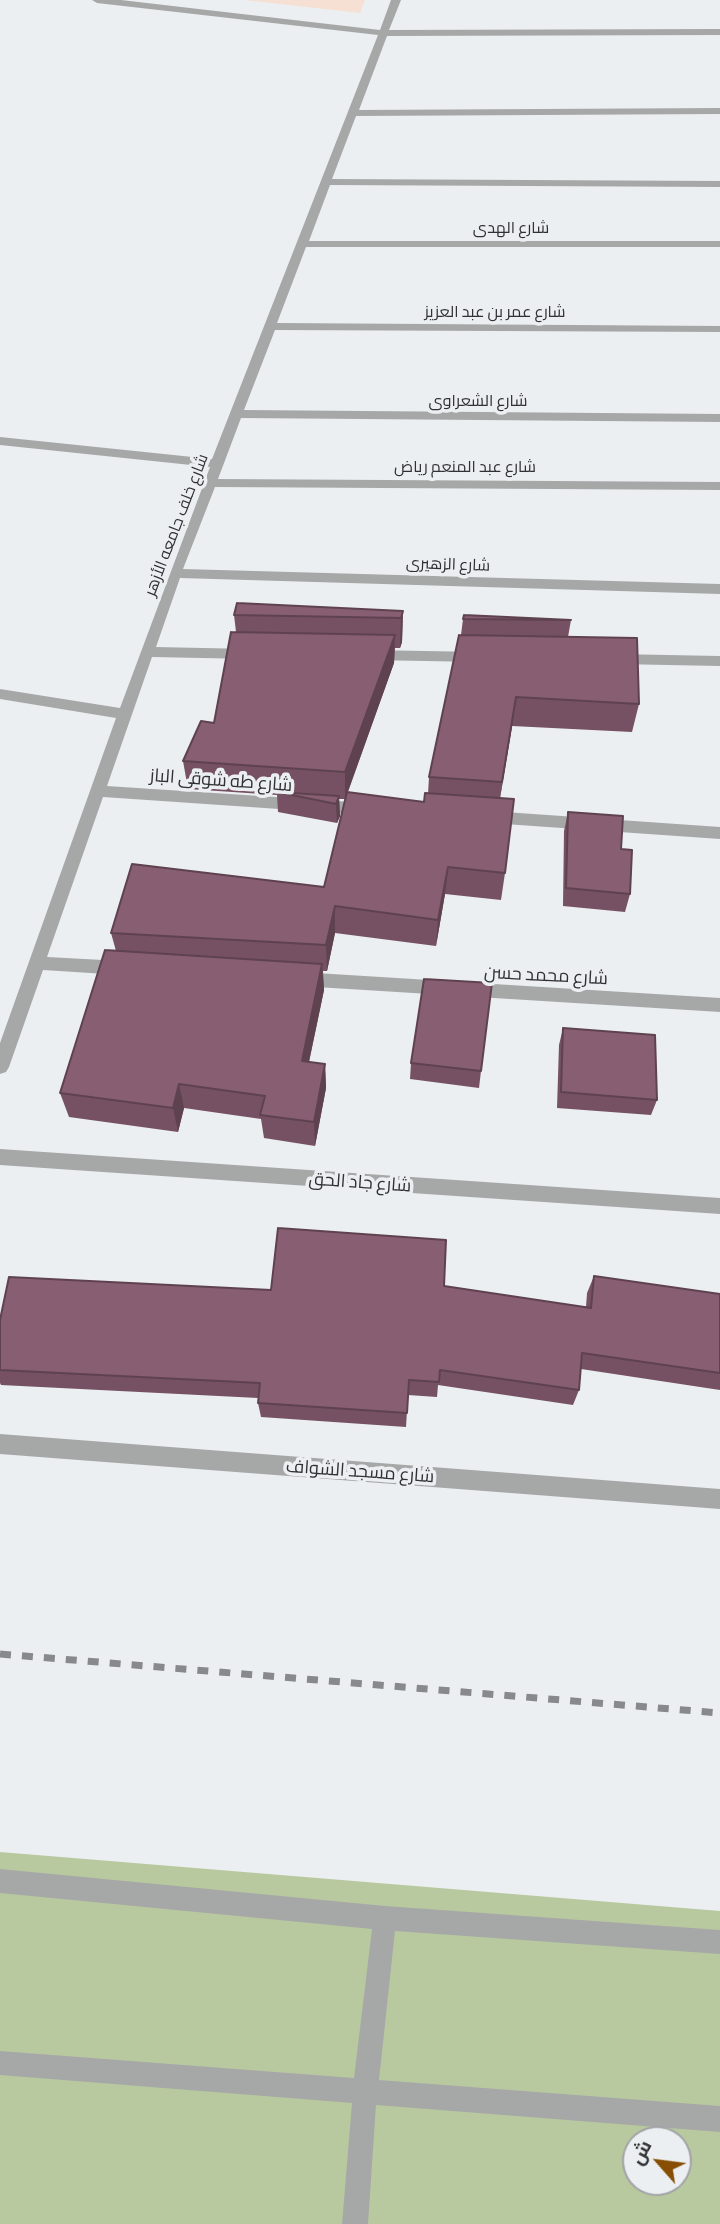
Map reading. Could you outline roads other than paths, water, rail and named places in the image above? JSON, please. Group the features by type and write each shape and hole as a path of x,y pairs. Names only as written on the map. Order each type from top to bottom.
{"street":[{"path":"97,0 383,33 720,32"},
{"name":"شارع خلف جامعه الأزهر","path":"0,1067 175,573 396,0"},
{"path":"353,113 720,111"},
{"path":"326,182 720,184"},
{"name":"شارع الهدى","path":"302,244 720,244"},
{"name":"شارع عمر بن عبد العزيز","path":"270,326 720,328"},
{"name":"شارع الشعراوى","path":"237,414 720,418"},
{"path":"0,441 218,464"},
{"name":"شارع عبد المنعم رياض","path":"210,483 720,486"},
{"name":"شارع الزهيرى","path":"175,573 720,589"},
{"path":"146,652 272,654"},
{"path":"356,655 496,657"},
{"path":"594,659 720,661"},
{"path":"0,695 125,714"},
{"name":"شارع طه شوقى الباز","path":"97,791 388,810"},
{"path":"471,816 720,833"},
{"path":"35,963 144,970"},
{"name":"شارع محمد حسن","path":"281,978 720,1004"},
{"name":"شارع جاد الحق","path":"0,1157 720,1206"},
{"name":"شارع مسجد الشواف","path":"0,1444 720,1499"},
{"path":"0,1881 385,1918 720,1941"},
{"path":"355,2224 365,2090 385,1918"},
{"path":"0,2063 720,2119"}],"railway":[{"path":"0,1654 720,1713"}]}
